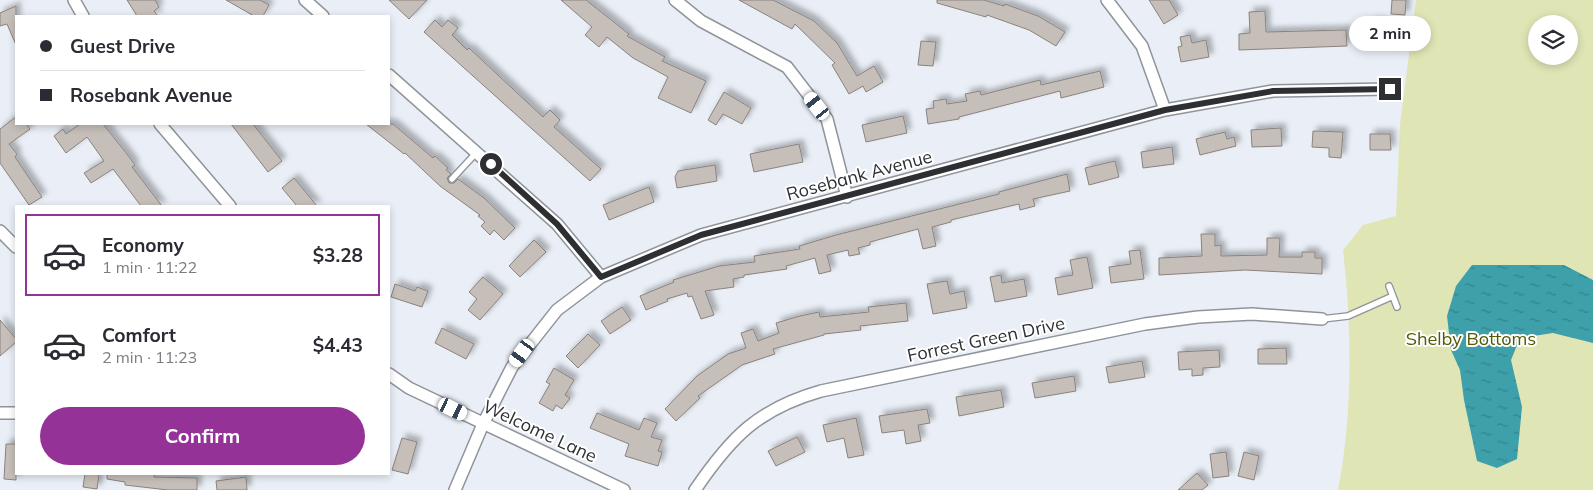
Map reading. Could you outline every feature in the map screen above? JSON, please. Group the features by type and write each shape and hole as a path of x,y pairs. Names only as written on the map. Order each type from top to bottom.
{"street":[{"path":"74,0 82,15"},
{"path":"304,0 322,15"},
{"path":"675,0 701,20 787,67 827,120 847,197"},
{"path":"1107,0 1142,46 1165,110"},
{"path":"390,76 557,224 601,277"},
{"name":"Rosebank Avenue","path":"456,490 483,424 512,367 532,339 557,310 601,277 701,235 1165,110 1273,91 1390,89"},
{"path":"161,125 229,205"},
{"path":"0,231 15,246"},
{"name":"Forrest Green Drive","path":"695,490 717,457 747,428 782,405 821,391 1145,324 1189,318 1252,314 1322,319"},
{"name":"Welcome Lane","path":"390,375 409,388 624,490"},
{"path":"0,412 15,413"}],"lane":[{"path":"452,179 478,152"},
{"path":"1388,286 1397,307"},
{"path":"1322,319 1348,316 1393,296"}],"green space":[{"name":"Shelby Bottoms","path":"1416,0 1593,0 1593,490 1338,490 1349,401 1350,370 1343,250 1363,225 1396,216 1400,124"}],"water":[{"path":"1472,265 1564,265 1593,280 1593,343 1553,333 1520,338 1511,360 1522,407 1517,459 1497,468 1477,461 1464,400 1460,370 1451,350 1447,316 1456,286"}],"building":[{"path":"127,0 155,0 159,7 154,11 157,15 136,15"},
{"path":"226,0 260,0 269,5 264,15 252,15"},
{"path":"389,0 427,0 409,19"},
{"path":"561,0 586,0 629,34 627,36 665,57 662,61 706,81 691,113 658,98 668,77 633,58 607,37 599,47 585,35 592,27"},
{"path":"739,0 773,0 814,21 837,43 857,76 874,66 883,82 866,92 863,86 849,94 832,65 835,63 795,24 792,29"},
{"path":"937,0 984,0 1004,6 1005,4 1038,16 1065,32 1056,46 1029,30 987,15 986,17 937,3"},
{"path":"1149,0 1169,0 1178,15 1164,24"},
{"path":"1392,0 1406,0 1405,15 1391,14"},
{"path":"16,6 15,43 7,24 0,26 0,13"},
{"path":"1265,11 1266,32 1346,30 1347,46 1239,50 1239,34 1250,33 1249,12"},
{"path":"435,20 442,27 448,20 458,28 452,35 467,50 469,48 543,117 550,110 560,120 554,127 601,169 590,181 424,32"},
{"path":"1372,22 1386,24 1385,32 1398,33 1396,50 1370,48"},
{"path":"1190,35 1192,43 1206,40 1209,57 1181,62 1178,47 1182,46 1180,37"},
{"path":"921,41 936,42 933,66 918,65"},
{"path":"1100,71 1104,87 1061,98 1060,91 959,117 959,119 928,124 926,109 934,108 933,101 946,99 947,104 967,101 965,94 980,91 981,95 1040,80 1041,85"},
{"path":"724,92 751,108 742,124 723,114 716,125 708,120"},
{"path":"903,116 907,133 866,142 862,125"},
{"path":"15,118 15,125 27,125 30,129 9,144 17,154 15,157 42,197 29,205 0,163 0,129"},
{"path":"393,124 433,158 435,156 448,168 446,170 451,174 447,178 449,183 454,183 458,179 484,198 515,228 504,240 494,230 490,235 481,226 485,222 478,216 480,215 440,186 367,125"},
{"path":"79,125 104,125 135,165 132,167 161,205 140,205 113,169 91,183 84,173 104,161 87,137 66,153 54,136 63,129 66,134"},
{"path":"232,125 254,125 282,161 268,172"},
{"path":"1281,128 1282,146 1252,147 1251,130"},
{"path":"1313,131 1343,132 1341,158 1329,157 1329,148 1312,147"},
{"path":"1225,132 1227,139 1234,137 1236,146 1200,155 1196,139"},
{"path":"1370,134 1390,134 1391,150 1370,150"},
{"path":"799,144 803,162 754,172 750,154"},
{"path":"1172,147 1174,164 1143,168 1141,152"},
{"path":"1115,161 1119,177 1089,185 1085,168"},
{"path":"715,165 717,181 677,188 675,177 678,171"},
{"path":"1067,174 1070,191 1033,199 1035,206 1020,210 1019,204 951,220 951,222 932,227 936,246 923,249 918,229 870,242 870,245 858,248 860,254 849,256 848,250 827,255 831,271 819,274 815,258 786,266 787,269 744,275 744,277 733,279 734,287 705,291 714,315 701,319 692,296 688,297 687,293 667,299 668,301 646,310 640,296 674,282 673,280 719,266 755,262 754,256 800,249 799,246 836,235 999,194 999,192"},
{"path":"294,178 316,205 296,205 282,188"},
{"path":"649,187 654,202 609,220 603,205"},
{"path":"1201,234 1215,234 1215,246 1221,245 1221,256 1267,255 1267,238 1280,238 1279,257 1302,257 1302,252 1315,252 1315,258 1322,258 1322,274 1245,270 1159,275 1159,258 1202,256"},
{"path":"534,240 546,252 520,277 509,266"},
{"path":"1140,250 1144,279 1111,283 1109,267 1131,264 1129,251"},
{"path":"1087,257 1093,288 1058,295 1055,278 1073,275 1070,260"},
{"path":"1001,275 1002,283 1024,279 1027,296 995,302 990,277"},
{"path":"483,277 503,294 480,320 468,310 477,299 469,292"},
{"path":"947,281 950,294 964,291 967,308 933,314 927,284"},
{"path":"395,284 415,291 417,287 428,291 422,307 391,297"},
{"path":"906,303 908,321 860,326 861,330 824,334 773,349 775,354 742,365 698,396 700,398 676,421 665,409 697,376 728,354 746,348 741,333 753,329 758,341 779,333 776,323 800,316 819,312 820,317 869,312 868,307"},
{"path":"622,307 631,320 610,334 601,321"},
{"path":"0,320 15,338 15,343 0,356"},
{"path":"442,328 474,344 466,359 435,343"},
{"path":"588,334 600,345 578,368 566,356"},
{"path":"1286,348 1287,364 1258,364 1258,349"},
{"path":"1219,350 1220,367 1203,368 1203,375 1192,376 1192,369 1179,370 1178,352"},
{"path":"1142,361 1145,377 1109,383 1106,367"},
{"path":"554,368 574,380 565,395 570,398 562,409 556,405 553,411 539,403 550,384 546,382"},
{"path":"1074,376 1076,391 1035,398 1032,383"},
{"path":"1001,390 1004,407 959,416 956,397"},
{"path":"927,409 930,423 918,425 921,441 906,444 904,430 882,433 879,416"},
{"path":"597,413 639,430 644,418 657,423 651,437 662,440 658,451 662,452 658,466 625,456 629,444 590,428"},
{"path":"856,418 864,455 848,458 844,438 827,442 823,425"},
{"path":"797,437 805,452 776,466 768,451"},
{"path":"402,438 417,442 408,474 392,470"},
{"path":"6,444 15,444 16,480 4,479"},
{"path":"1226,452 1229,476 1213,478 1210,454"},
{"path":"1244,452 1259,456 1254,480 1238,476"},
{"path":"1197,473 1208,485 1202,490 1178,490"},
{"path":"85,475 99,475 97,489 83,487"},
{"path":"107,475 155,475 154,477 197,478 197,490 168,490 125,485 125,482 107,479"},
{"path":"246,477 247,490 217,490 216,481"}],"route":[{"path":"491,164 557,224 601,277 701,235 1165,110 1273,91 1390,89"}]}
